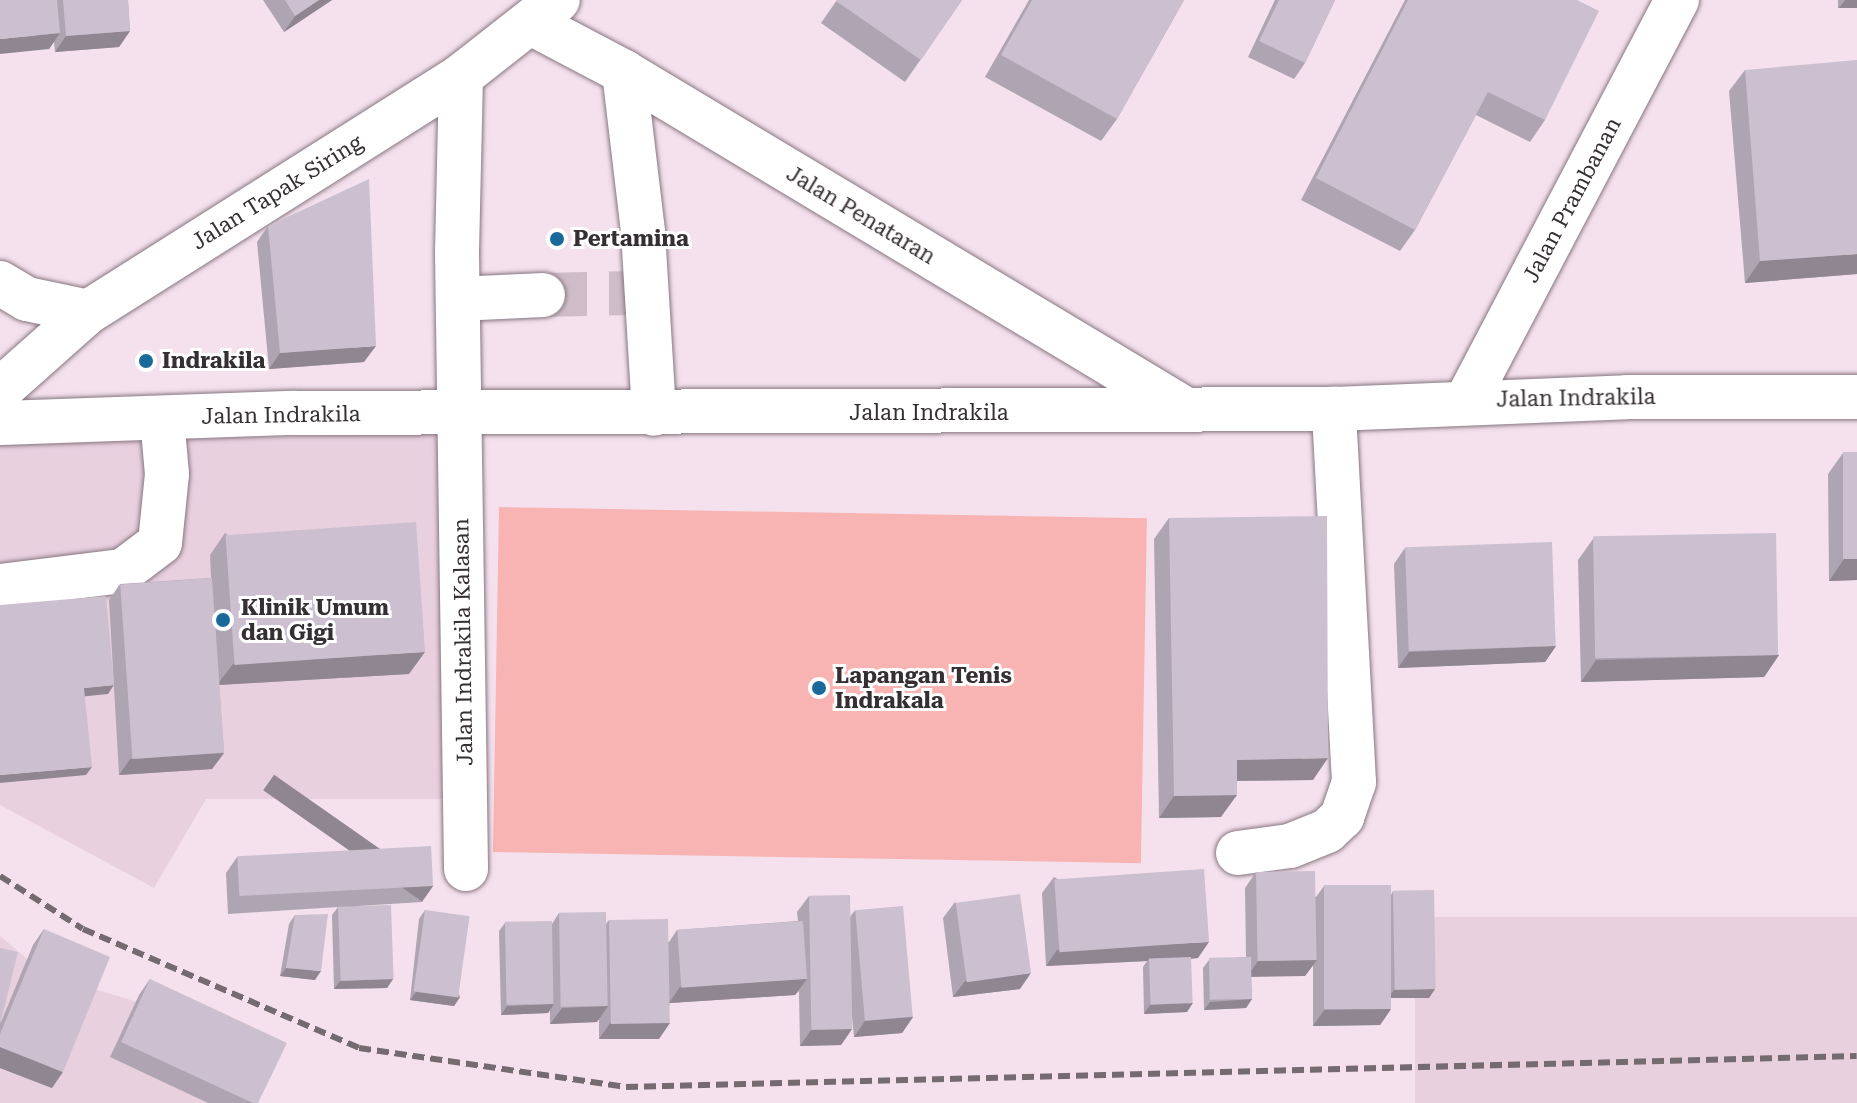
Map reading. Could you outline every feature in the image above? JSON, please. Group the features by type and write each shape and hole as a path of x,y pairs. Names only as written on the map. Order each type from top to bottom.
{"street":[{"name":"Jalan Prambanan","path":"1467,400 1677,0"},
{"name":"Jalan Penataran","path":"546,12 624,72 1186,410"},
{"name":"Jalan Tapak Siring","path":"0,390 88,312 461,76 546,12"},
{"path":"624,72 643,232 636,293 654,414"},
{"name":"Jalan Indrakila Kalasan","path":"461,76 458,299 466,869"},
{"path":"0,283 27,299 88,312"},
{"path":"458,299 543,295"},
{"name":"Jalan Indrakila","path":"0,423 162,418 1334,409 1467,400 1857,397"},
{"path":"1238,853 1290,846 1327,831 1342,817 1354,782 1334,409"},
{"path":"0,586 123,571 160,543 167,474 162,418"}],"shaded area":[{"name":"Klinik Umum dan Gigi","path":"446,434 445,799 206,799 154,888 0,805 0,441"},
{"name":"Lapangan Tenis Indrakala","path":"499,507 1147,518 1141,863 493,852"},
{"path":"1415,917 1857,917 1857,1103 1415,1103"},
{"path":"0,936 45,974 279,1045 256,1103 0,1103"}],"building":[{"path":"0,0 57,0 60,33 0,39"},
{"path":"63,0 128,0 130,31 66,36"},
{"path":"285,0 319,0 295,16"},
{"path":"837,0 962,0 921,60"},
{"path":"1032,0 1184,0 1117,119 1001,55"},
{"path":"1279,0 1335,0 1305,63 1259,41"},
{"path":"1408,0 1577,0 1599,11 1545,120 1488,92 1415,230 1316,178"},
{"path":"1857,60 1857,254 1760,261 1745,70"},
{"path":"369,179 376,346 280,353 268,226"},
{"path":"1843,452 1857,452 1857,559 1843,559"},
{"path":"1327,516 1328,758 1237,760 1237,795 1174,796 1169,518"},
{"path":"416,522 425,652 235,665 225,535"},
{"path":"1776,533 1778,655 1595,658 1593,536"},
{"path":"1552,542 1556,646 1409,651 1405,547"},
{"path":"212,578 224,753 132,759 120,584"},
{"path":"106,596 114,685 84,688 92,767 0,775 0,605"},
{"path":"431,846 433,886 239,896 237,856"},
{"path":"1204,869 1209,942 1059,952 1054,879"},
{"path":"1315,871 1317,960 1258,961 1256,872"},
{"path":"1324,885 1391,885 1391,1009 1324,1009"},
{"path":"1434,890 1436,989 1395,990 1393,891"},
{"path":"1020,894 1031,973 967,982 956,903"},
{"path":"850,895 852,1029 811,1030 809,896"},
{"path":"391,905 394,979 341,981 338,907"},
{"path":"903,906 913,1017 865,1021 855,910"},
{"path":"425,910 470,916 458,997 414,991"},
{"path":"606,912 608,1006 561,1007 559,913"},
{"path":"328,914 321,971 286,968 295,915"},
{"path":"668,919 670,1023 611,1024 609,920"},
{"path":"552,921 553,1004 506,1005 505,922"},
{"path":"803,921 807,979 681,988 677,930"},
{"path":"44,929 110,957 63,1072 0,1047 0,1034"},
{"path":"0,948 18,952 0,1025"},
{"path":"1191,957 1193,1003 1151,1004 1149,958"},
{"path":"1251,957 1252,999 1210,1000 1209,958"},
{"path":"150,979 287,1043 258,1103 121,1042"}],"tunnel":[{"path":"543,295 629,293"}],"railway":[{"path":"0,876 83,929 359,1048 626,1087 1857,1056"}],"place":[{"name":"Pertamina","path":"557,239"},
{"name":"Indrakila","path":"146,361"},
{"name":"Klinik Umum dan Gigi","path":"223,620"},
{"name":"Lapangan Tenis Indrakala","path":"819,688"}]}
